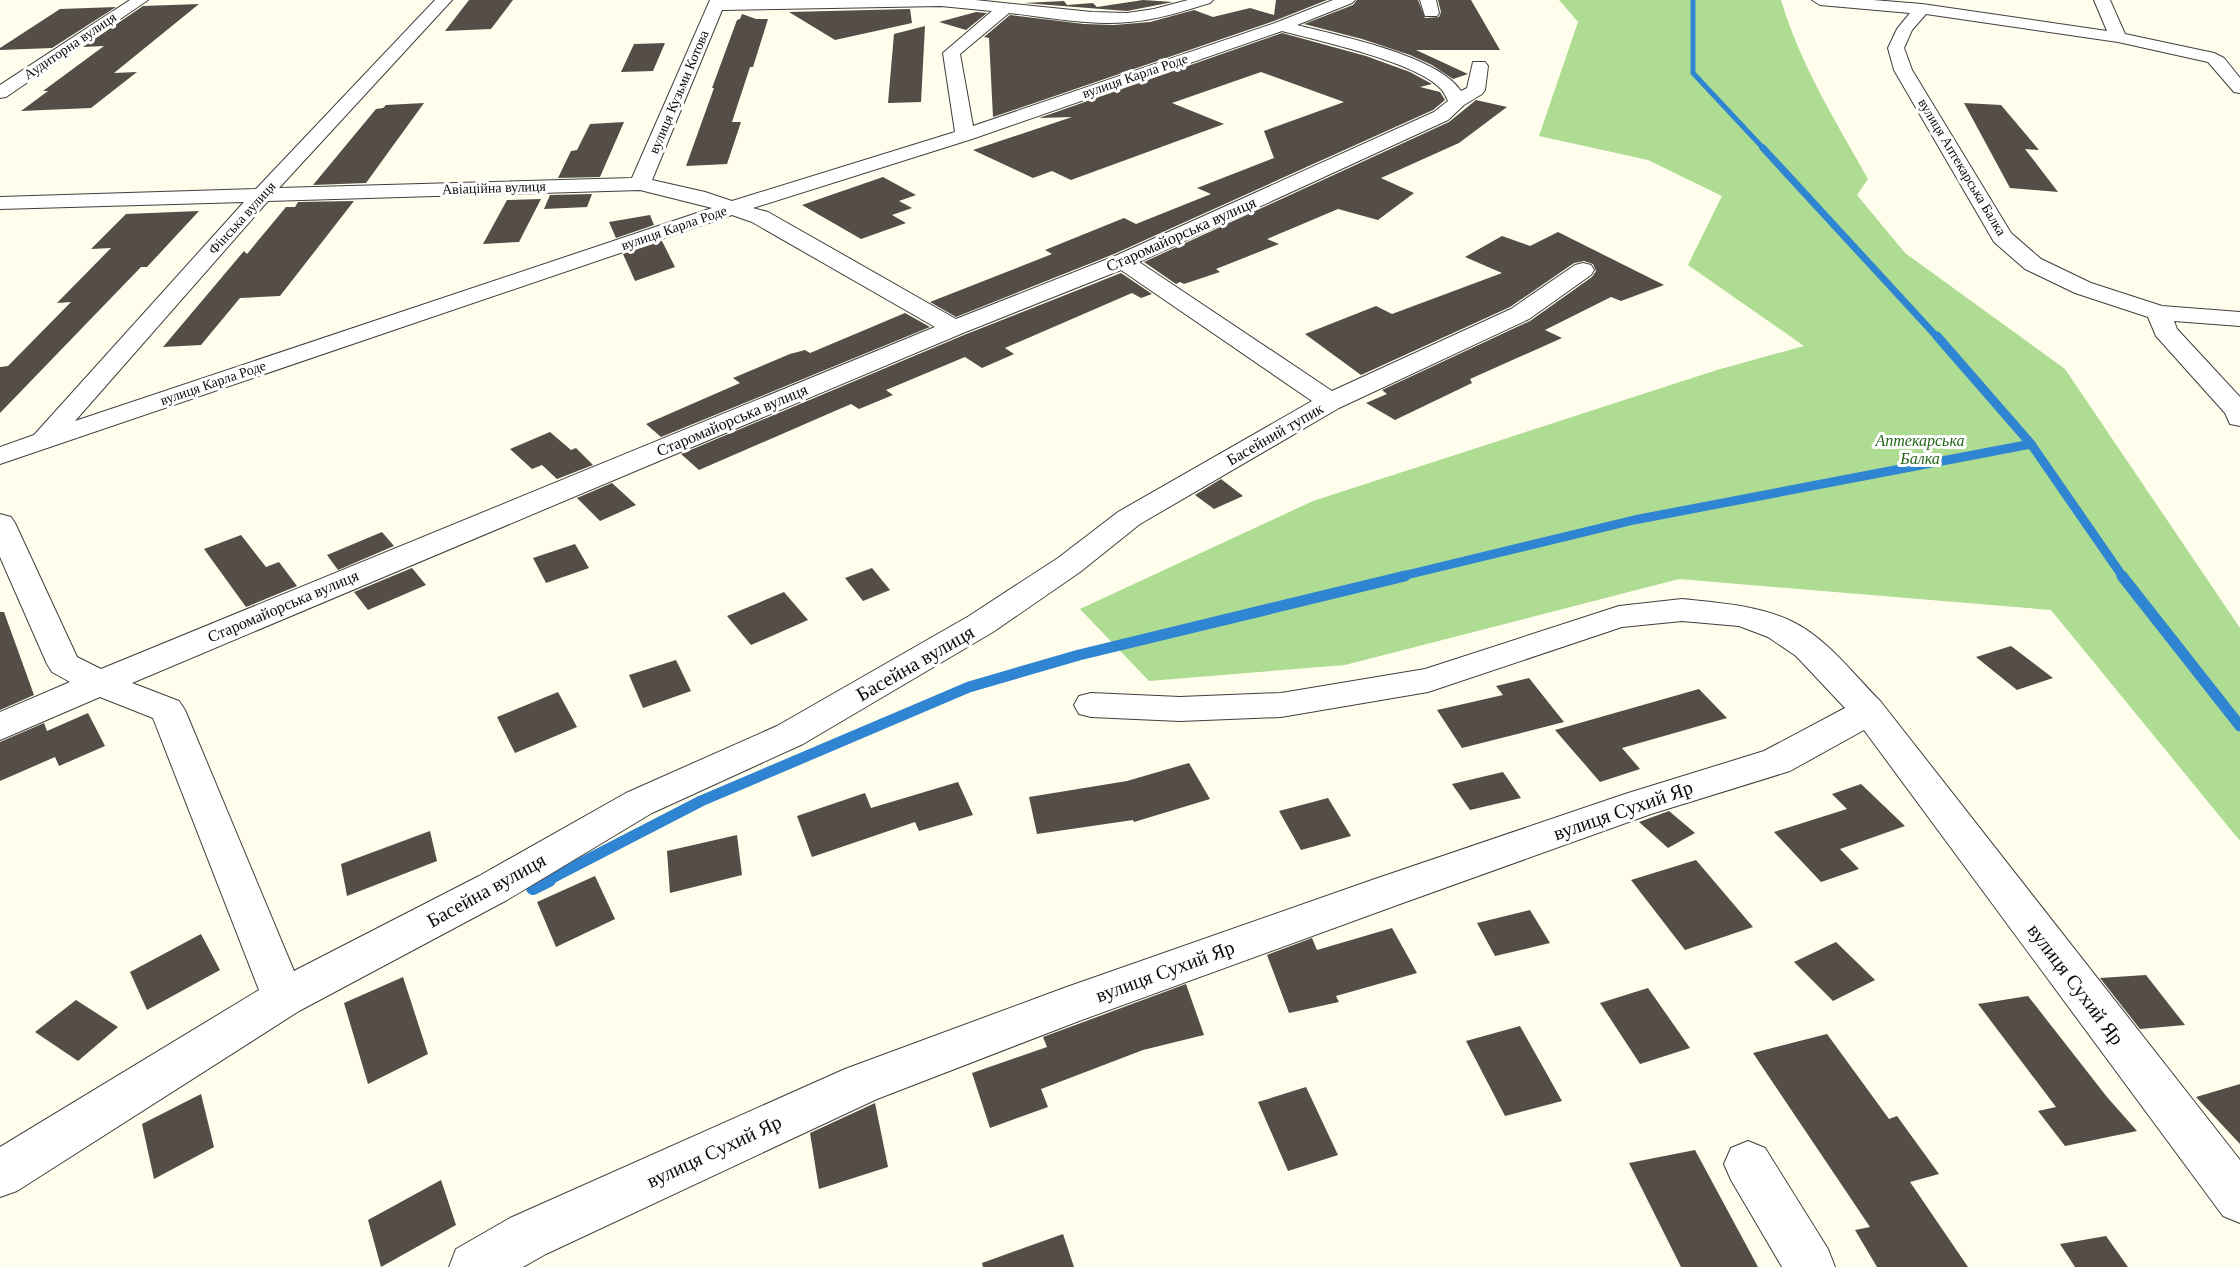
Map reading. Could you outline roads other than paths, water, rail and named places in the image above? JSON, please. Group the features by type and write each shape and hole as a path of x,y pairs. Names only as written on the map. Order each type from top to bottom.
{"street":[{"name":"Аудиторна вулиця","path":"0,93 140,0"},
{"name":"Фінська вулиця","path":"44,440 263,194 444,0"},
{"path":"1072,0 1079,15"},
{"path":"717,3 941,1 1128,18 1155,14 1205,0"},
{"name":"вулиця Карла Роде","path":"0,456 734,207 965,135 1281,26 1347,0"},
{"path":"1820,0 1922,9 1971,8 2118,37 2214,58 2222,64 2240,88"},
{"path":"2102,0 2118,37"},
{"name":"вулиця Кузьми Котова","path":"640,184 717,3"},
{"path":"965,135 951,53 1005,8"},
{"name":"вулиця Аптекарська Балка","path":"1922,9 1905,29 1896,48 1903,70 2002,237 2033,264 2073,283 2159,313"},
{"path":"1281,26 1353,45 1425,69 1446,84 1456,100"},
{"name":"Старомайорська вулиця","path":"0,727 99,683 954,328 1123,261 1441,116 1453,107 1456,100 1476,90 1479,66"},
{"name":"Авіаційна вулиця","path":"0,203 640,184 698,196 760,217 954,328"},
{"path":"1123,261 1330,402"},
{"name":"Басейний тупик","path":"981,624 1069,564 1129,518 1330,402 1520,314 1583,270"},
{"path":"2240,319 2159,313 2165,331 2238,411 2240,418"},
{"path":"0,523 64,664 99,683 167,710 284,998"},
{"name":"вулиця Сухий Яр","path":"1091,705 1180,709 1293,703 1428,680 1620,617 1682,610 1743,616 1780,629 1808,648 1869,711 2240,1199"},
{"name":"Басейна вулиця","path":"0,1174 284,998 493,888 639,803 790,735 981,624"},
{"name":"вулиця Сухий Яр","path":"474,1267 528,1236 861,1084 1064,1007 1386,892 1638,804 1777,760 1869,711"},
{"path":"1748,1164 1810,1267"}],"waterway":[{"path":"1693,0 1693,73 1764,149"},
{"path":"1763,148 1938,338"},
{"path":"1937,336 2031,444"},
{"path":"1398,577 1634,520 2031,444"},
{"path":"2031,444 2123,577"},
{"path":"546,881 701,801 969,687 1079,655 1405,576"},
{"path":"2122,576 2240,726"},
{"path":"533,888 549,880"}],"park label":[{"name":"Аптекарська Балка","path":"1920,449"}]}
